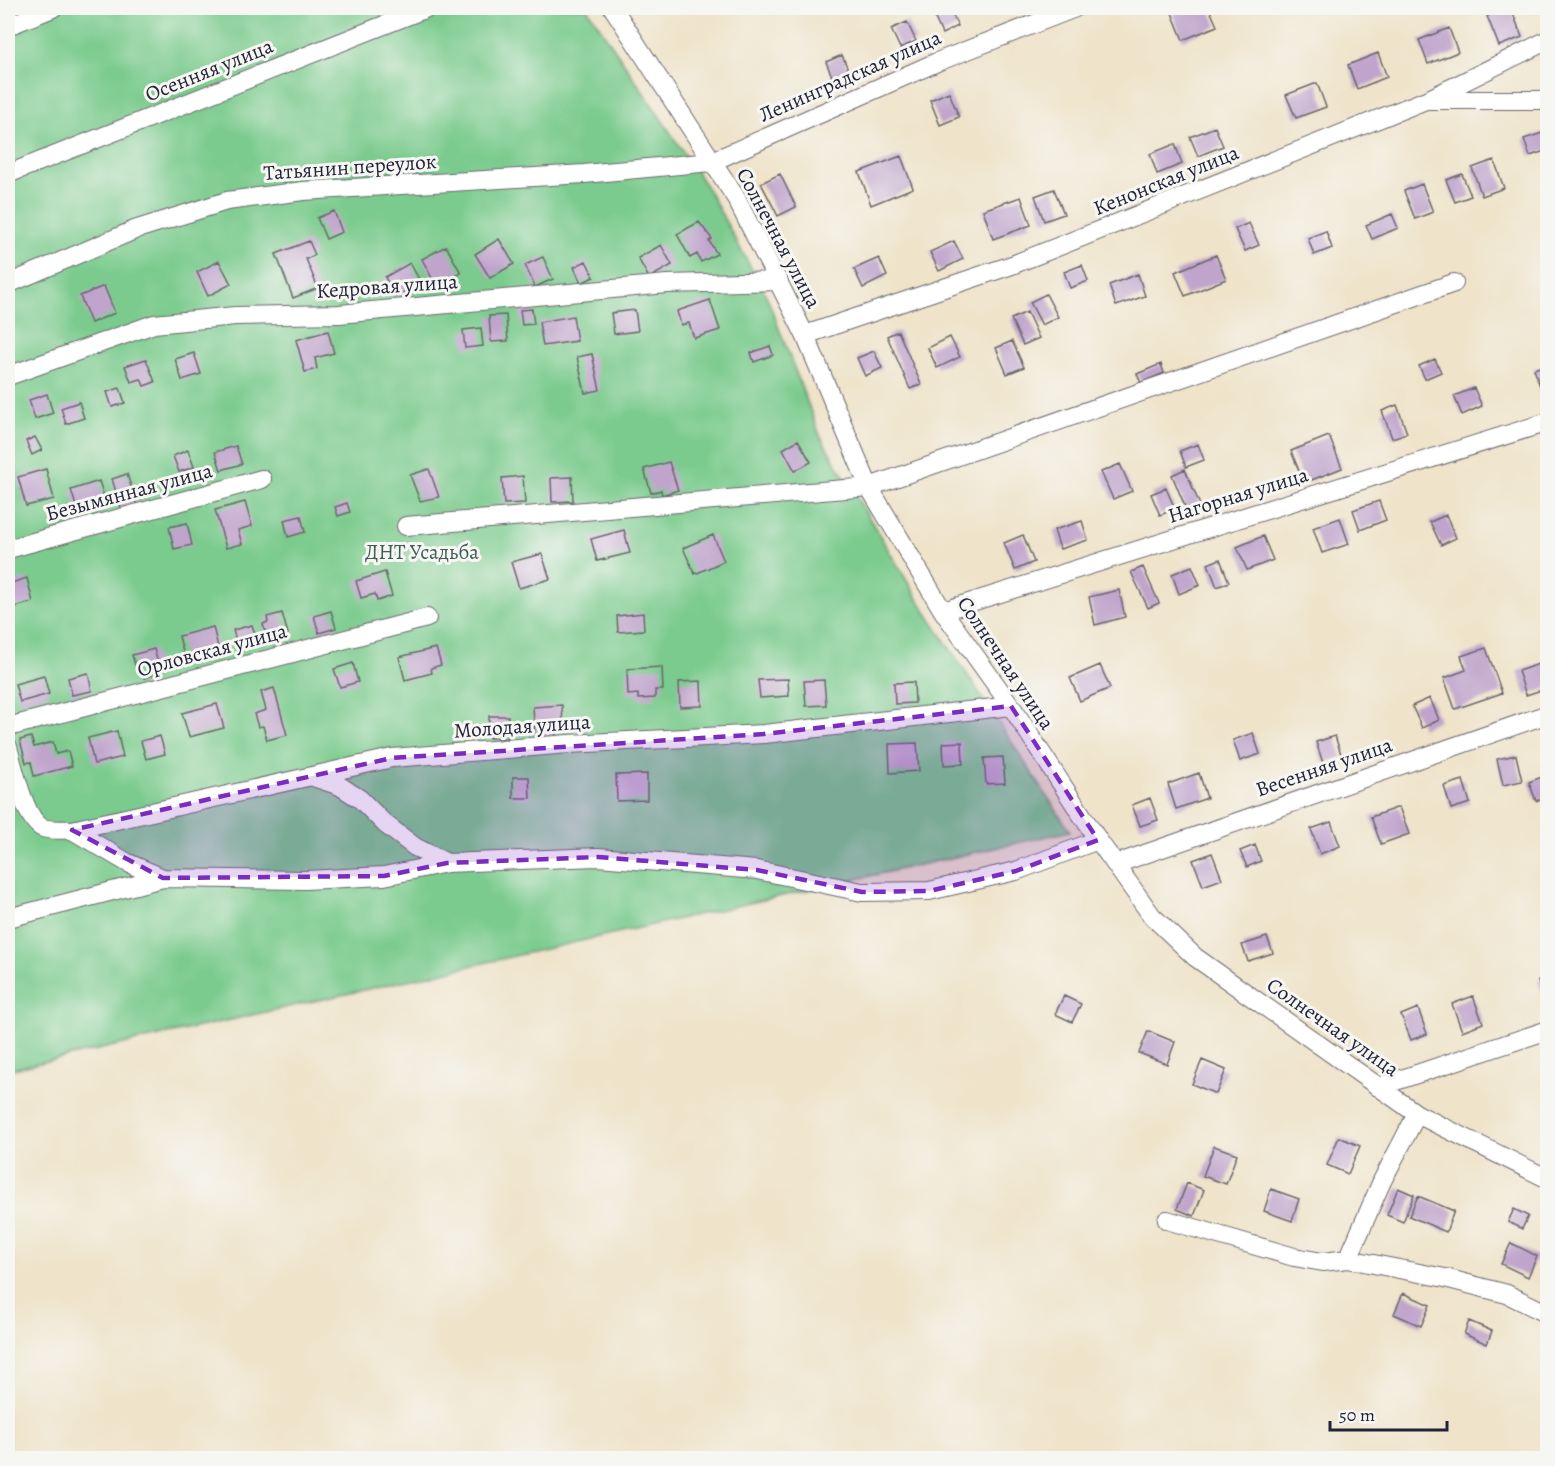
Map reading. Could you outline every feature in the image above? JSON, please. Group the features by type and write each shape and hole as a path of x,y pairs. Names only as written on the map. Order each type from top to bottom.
{"street":[{"path":"8,26 52,8"},
{"name":"Осенняя улица","path":"8,174 427,8"},
{"name":"Солнечная улица","path":"613,8 736,198 805,335 869,487 943,611 1011,706 1098,840 1152,916 1194,957 1417,1114 1548,1179"},
{"name":"Ленинградская улица","path":"711,162 937,62 1075,8"},
{"path":"1426,100 1548,40"},
{"name":"Кенонская улица","path":"805,335 1012,265 1426,100 1548,100"},
{"name":"Татьянин переулок","path":"8,284 137,229 226,201 303,191 584,174 711,162"},
{"name":"Кедровая улица","path":"8,376 154,324 235,316 339,314 667,284 778,281"},
{"path":"406,526 869,487 1454,283"},
{"name":"Нагорная улица","path":"943,611 1548,422"},
{"name":"Безымянная улица","path":"8,549 262,479"},
{"name":"Орловская улица","path":"8,727 428,618"},
{"name":"Молодая улица","path":"15,796 43,828 72,830 392,758 569,744 764,734 1011,706"},
{"name":"Весенняя улица","path":"1116,864 1548,714"},
{"path":"8,747 15,796"},
{"path":"311,776 340,786 360,799 385,824 415,847 447,863"},
{"path":"72,830 128,863 163,878"},
{"path":"8,918 163,878 306,880 373,877 447,863 598,857 757,870 862,892 929,891 1016,871 1098,840"},
{"path":"1378,1087 1548,1030"},
{"path":"1347,1259 1382,1181 1417,1114"},
{"path":"1167,1220 1294,1257 1323,1262 1347,1259 1445,1278 1507,1294 1548,1314"}],"highlighted area":[{"path":"1011,706 1098,840 1016,871 929,891 862,892 757,870 598,857 447,863 384,876 163,878 72,830 392,758 764,734"}],"green space":[{"name":"ДНТ Усадьба","path":"8,8 587,8 706,186 767,297 821,438 924,609 1070,831 8,1070"}],"building":[{"path":"949,8 958,26 942,34 933,14"},
{"path":"1186,8 1209,8 1217,26 1183,40 1172,13"},
{"path":"1511,8 1522,37 1499,46 1487,16"},
{"path":"907,22 916,41 900,48 891,29"},
{"path":"1449,28 1458,52 1428,64 1419,40"},
{"path":"1378,53 1387,77 1357,89 1348,65"},
{"path":"842,55 850,74 834,81 826,62"},
{"path":"1317,83 1326,107 1296,118 1286,95"},
{"path":"949,92 959,117 940,125 930,100"},
{"path":"1215,127 1223,146 1198,156 1190,137"},
{"path":"1548,131 1548,150 1530,156 1524,139"},
{"path":"1175,144 1182,164 1157,174 1150,154"},
{"path":"901,156 913,188 871,205 859,172"},
{"path":"1494,160 1504,188 1482,196 1472,168"},
{"path":"780,174 796,207 778,216 761,183"},
{"path":"1462,174 1471,196 1455,202 1446,180"},
{"path":"1422,184 1433,212 1415,219 1404,191"},
{"path":"1054,189 1064,214 1044,221 1035,196"},
{"path":"1021,197 1031,225 993,239 983,210"},
{"path":"334,211 342,232 326,239 317,218"},
{"path":"1392,214 1398,228 1372,239 1366,225"},
{"path":"699,222 712,239 709,241 717,254 701,262 697,254 690,258 677,234"},
{"path":"1249,223 1259,245 1245,251 1235,229"},
{"path":"1326,231 1332,248 1314,255 1308,238"},
{"path":"499,239 514,264 490,278 475,254"},
{"path":"309,241 315,255 306,259 318,288 293,298 276,254"},
{"path":"954,241 963,259 939,271 930,252"},
{"path":"661,245 672,265 649,278 638,258"},
{"path":"446,246 461,273 445,282 442,277 434,282 422,259"},
{"path":"1216,255 1226,279 1185,296 1175,272"},
{"path":"543,257 553,279 535,287 525,265"},
{"path":"879,258 887,276 863,288 854,269"},
{"path":"219,261 231,284 208,296 197,272"},
{"path":"586,261 594,277 581,283 574,267"},
{"path":"410,263 421,283 395,297 385,277"},
{"path":"1082,265 1088,281 1070,288 1064,272"},
{"path":"1138,274 1145,296 1116,306 1109,285"},
{"path":"104,286 115,313 91,323 80,296"},
{"path":"1046,294 1058,317 1042,325 1030,302"},
{"path":"710,300 720,330 694,338 689,323 681,325 677,311"},
{"path":"532,309 534,324 522,325 520,310"},
{"path":"635,310 638,331 614,334 611,313"},
{"path":"1027,312 1039,338 1023,345 1011,319"},
{"path":"506,315 508,341 491,342 489,316"},
{"path":"573,316 577,341 543,346 539,322"},
{"path":"481,328 483,346 465,348 463,330"},
{"path":"328,331 334,353 315,358 317,369 305,372 296,340"},
{"path":"898,331 921,384 910,389 887,336"},
{"path":"950,337 960,357 937,368 928,348"},
{"path":"1012,341 1024,367 1007,374 996,348"},
{"path":"770,346 773,355 754,362 751,353"},
{"path":"874,351 882,368 865,376 857,358"},
{"path":"194,353 201,374 182,380 175,359"},
{"path":"592,354 600,390 585,393 577,357"},
{"path":"146,359 155,382 144,386 141,379 131,382 125,366"},
{"path":"1435,359 1441,372 1425,379 1419,366"},
{"path":"1161,364 1164,373 1141,383 1137,374"},
{"path":"1548,364 1548,390 1542,392 1534,369"},
{"path":"120,388 125,403 112,407 107,392"},
{"path":"1474,388 1482,406 1462,415 1454,396"},
{"path":"47,394 53,413 35,419 29,400"},
{"path":"79,402 84,418 66,424 61,408"},
{"path":"1397,405 1407,433 1392,438 1382,411"},
{"path":"1329,436 1342,468 1304,483 1291,451"},
{"path":"35,437 42,450 32,455 26,441"},
{"path":"798,440 811,462 795,471 783,449"},
{"path":"1198,444 1204,460 1186,467 1180,451"},
{"path":"236,446 242,464 221,470 215,452"},
{"path":"188,450 194,467 179,472 173,456"},
{"path":"669,462 678,490 662,495 661,490 651,493 644,469"},
{"path":"1120,464 1132,491 1113,499 1101,472"},
{"path":"46,469 54,499 26,506 18,477"},
{"path":"429,469 439,497 420,501 410,475"},
{"path":"1185,469 1202,510 1189,516 1172,475"},
{"path":"127,474 137,506 122,511 112,479"},
{"path":"523,476 525,503 504,504 502,478"},
{"path":"572,477 573,501 552,502 551,478"},
{"path":"99,481 105,499 97,502 100,510 88,514 85,506 77,509 71,490"},
{"path":"1166,488 1175,509 1160,515 1151,494"},
{"path":"1379,501 1386,520 1360,530 1353,510"},
{"path":"245,502 252,526 238,530 242,544 226,548 215,510"},
{"path":"347,503 350,512 338,516 335,507"},
{"path":"1446,515 1456,538 1441,545 1430,522"},
{"path":"301,516 305,532 288,537 284,520"},
{"path":"1340,518 1349,544 1322,553 1313,528"},
{"path":"1082,521 1088,540 1060,549 1054,530"},
{"path":"187,523 192,545 174,549 169,527"},
{"path":"624,530 630,553 597,561 591,539"},
{"path":"713,535 724,561 695,574 683,548"},
{"path":"1023,535 1034,562 1015,570 1004,543"},
{"path":"1263,536 1273,560 1247,570 1237,547"},
{"path":"542,554 550,579 519,588 511,562"},
{"path":"1220,559 1229,582 1217,587 1208,564"},
{"path":"1192,566 1200,585 1179,594 1172,574"},
{"path":"1143,567 1159,603 1148,608 1131,572"},
{"path":"385,572 392,596 377,601 375,594 361,598 356,581"},
{"path":"27,578 33,602 8,609 8,584"},
{"path":"1119,590 1125,617 1095,625 1089,597"},
{"path":"331,611 336,628 319,633 314,616"},
{"path":"282,613 288,634 267,639 263,624 268,622 267,617"},
{"path":"643,613 644,630 618,632 617,616"},
{"path":"252,625 258,643 238,648 233,630"},
{"path":"213,627 218,647 184,656 179,636"},
{"path":"436,648 441,665 431,668 432,673 405,680 399,657"},
{"path":"1486,648 1502,693 1455,709 1444,678 1466,670 1461,656"},
{"path":"154,649 161,673 144,678 140,667 136,668 132,655"},
{"path":"1548,661 1548,688 1526,695 1518,671"},
{"path":"353,663 358,682 340,687 334,669"},
{"path":"1100,665 1110,688 1080,701 1070,678"},
{"path":"662,667 663,690 655,690 655,698 638,699 638,694 628,695 627,669"},
{"path":"88,673 92,691 72,695 68,678"},
{"path":"44,676 49,694 20,702 15,684"},
{"path":"788,679 789,696 760,698 758,680"},
{"path":"824,680 826,705 806,706 804,681"},
{"path":"701,681 702,706 680,707 679,682"},
{"path":"914,682 915,703 895,704 894,683"},
{"path":"274,688 287,735 267,740 263,726 258,727 254,714 266,710 261,692"},
{"path":"1430,698 1439,720 1422,728 1412,706"},
{"path":"217,704 224,728 189,737 182,713"},
{"path":"562,705 563,726 555,727 556,737 535,738 533,707"},
{"path":"489,716 508,716 508,738 489,738"},
{"path":"117,731 123,757 94,764 88,738"},
{"path":"1253,733 1260,754 1240,761 1233,740"},
{"path":"160,736 165,754 146,759 141,741"},
{"path":"1335,736 1342,757 1323,763 1316,742"},
{"path":"31,737 34,747 53,742 56,754 68,751 72,766 34,776 31,762 26,763 20,740"},
{"path":"962,742 963,764 944,765 943,743"},
{"path":"917,743 919,771 890,773 889,744"},
{"path":"1516,755 1522,781 1503,785 1497,759"},
{"path":"1003,757 1005,783 986,784 984,758"},
{"path":"1199,773 1207,798 1176,809 1168,784"},
{"path":"647,774 647,800 617,801 616,775"},
{"path":"1547,775 1548,796 1536,801 1529,782"},
{"path":"513,777 529,777 530,798 513,798"},
{"path":"1463,780 1470,803 1451,809 1444,786"},
{"path":"1150,798 1158,820 1140,826 1132,805"},
{"path":"1399,807 1409,834 1381,844 1371,817"},
{"path":"1331,822 1340,846 1320,854 1311,829"},
{"path":"1255,845 1261,861 1247,867 1240,851"},
{"path":"1212,853 1222,879 1203,886 1193,860"},
{"path":"1267,937 1273,953 1248,961 1242,945"},
{"path":"1548,978 1548,1003 1546,1003 1538,981"},
{"path":"1064,996 1081,1004 1072,1022 1055,1014"},
{"path":"1473,996 1483,1023 1462,1031 1452,1004"},
{"path":"1418,1008 1427,1034 1411,1040 1401,1015"},
{"path":"1148,1031 1175,1042 1167,1064 1139,1053"},
{"path":"1202,1060 1226,1070 1216,1094 1192,1084"},
{"path":"1339,1137 1360,1146 1348,1174 1327,1165"},
{"path":"1214,1146 1237,1154 1226,1184 1203,1176"},
{"path":"1187,1183 1204,1190 1194,1216 1177,1209"},
{"path":"1398,1188 1414,1195 1403,1222 1387,1215"},
{"path":"1271,1189 1299,1199 1292,1221 1264,1211"},
{"path":"1418,1196 1454,1211 1446,1232 1409,1216"},
{"path":"1514,1209 1528,1216 1522,1229 1508,1222"},
{"path":"1511,1243 1537,1256 1528,1277 1501,1264"},
{"path":"1403,1293 1430,1305 1421,1326 1394,1314"},
{"path":"1469,1321 1492,1331 1487,1344 1464,1334"}]}
